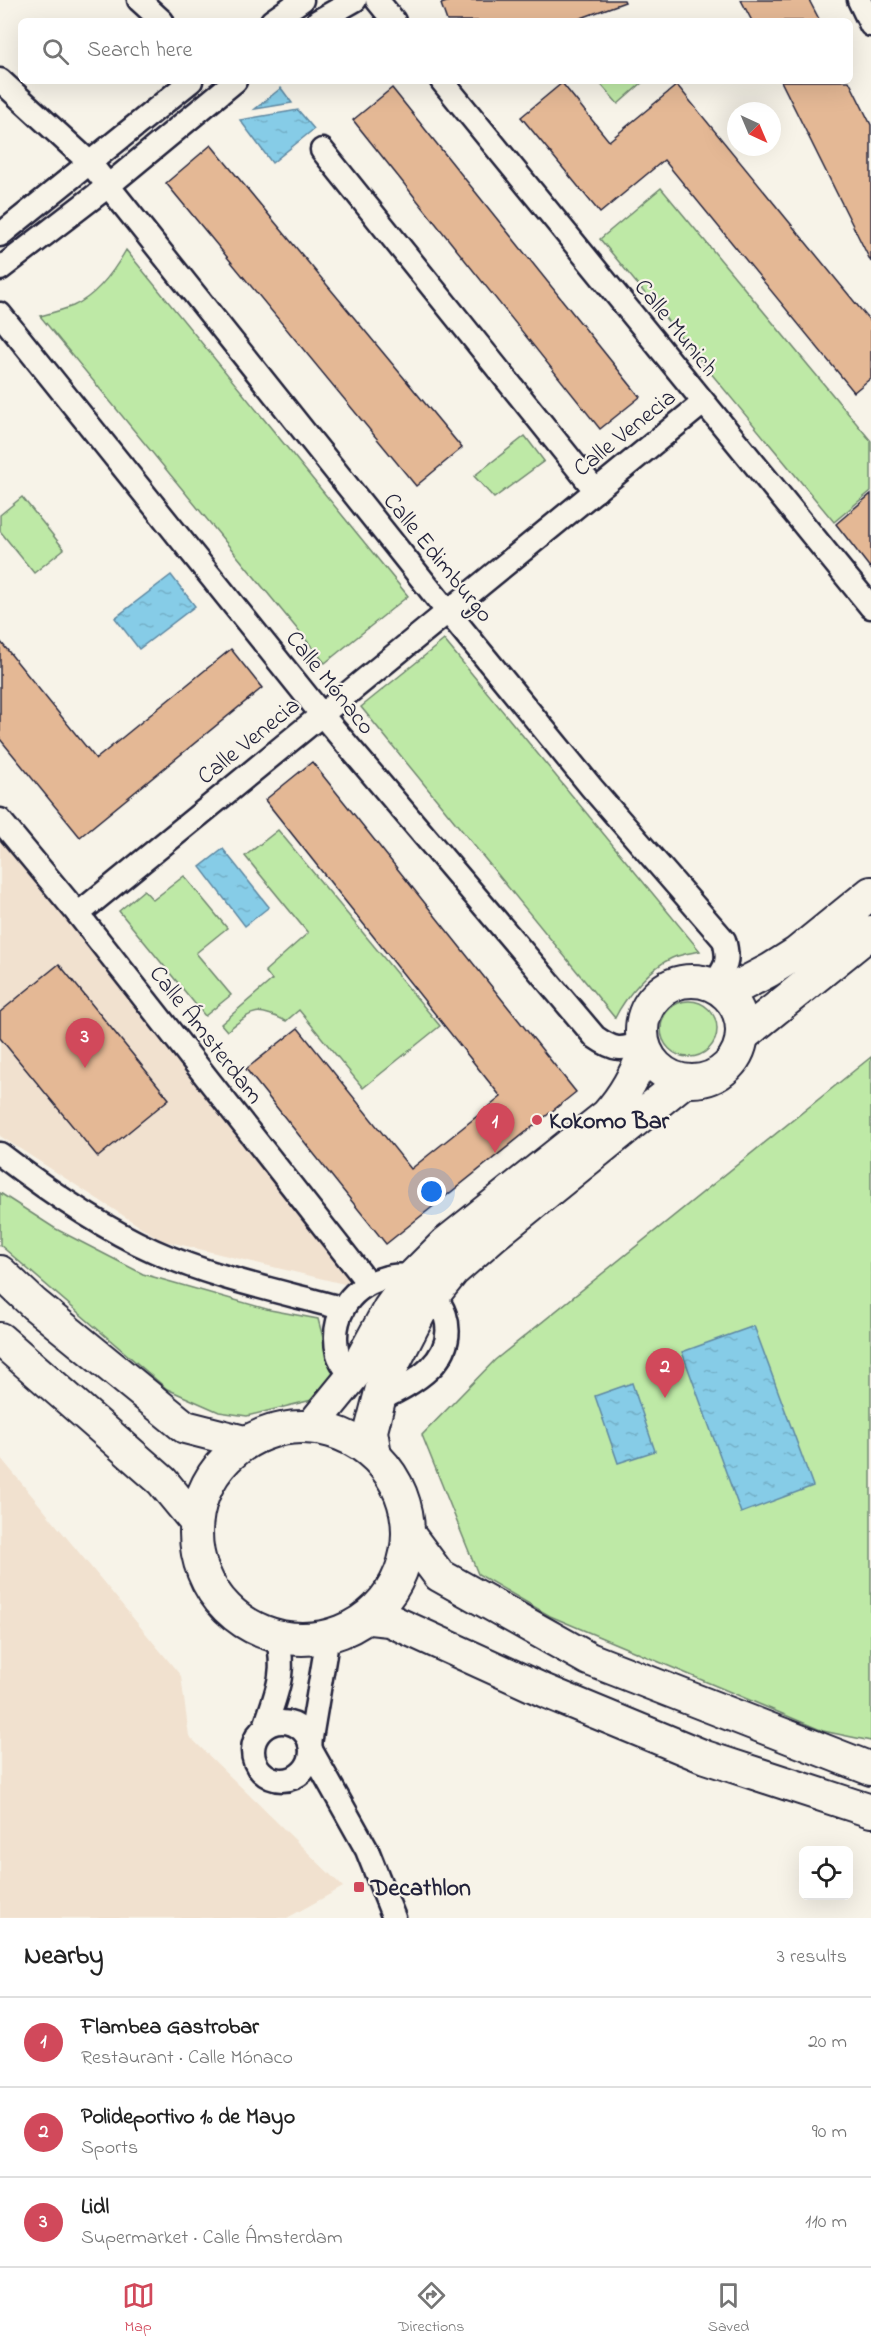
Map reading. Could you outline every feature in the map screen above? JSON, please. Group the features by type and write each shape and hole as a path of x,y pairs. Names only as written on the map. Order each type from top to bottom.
{"main road":[{"path":"720,989 797,953 871,893"},
{"path":"742,1036 871,932"},
{"path":"698,980 720,989 736,1005 742,1020 742,1036 738,1052 723,1071 701,1081 684,1081 663,1072 652,1063 644,1047 642,1022 647,1008 656,995 668,986 682,981 698,980"},
{"path":"375,1455 371,1431 383,1384 420,1312 422,1286 446,1243 607,1115 631,1084 644,1047"},
{"path":"312,1426 352,1377 389,1309 422,1286 453,1271 684,1081"},
{"path":"0,1272 34,1304 185,1427 244,1442"},
{"path":"0,1339 162,1482 195,1521"},
{"path":"312,1426 346,1435 375,1455 395,1480 406,1510 409,1535 402,1570 389,1594 370,1618 328,1636 303,1640 277,1637 248,1626 224,1606 206,1581 196,1552 195,1521 203,1490 220,1463 244,1442 276,1428 312,1426"},
{"path":"409,1535 439,1575 589,1659 871,1768"},
{"path":"370,1618 389,1620 545,1691 705,1757 871,1811"}],"street":[{"path":"139,0 159,18"},
{"path":"276,18 302,0"},
{"path":"323,18 355,0"},
{"path":"377,0 392,18"},
{"path":"859,0 871,25"},
{"name":"Calle Edimburgo","path":"0,80 90,163 448,612 592,788 724,940 728,956 720,989"},
{"path":"0,236 186,84"},
{"path":"0,269 108,186 231,84"},
{"name":"Calle Munich","path":"444,84 871,607"},
{"path":"322,150 596,491"},
{"name":"Calle Mónaco","path":"0,314 321,715 595,1037 610,1047 623,1049 644,1047"},
{"name":"Calle Venecia","path":"78,914 703,403"},
{"name":"Calle Ámsterdam","path":"0,820 78,914 368,1283"},
{"path":"0,1154 48,1190 154,1251 223,1277 341,1308"},
{"path":"352,1377 339,1356 335,1332 341,1308 353,1294 368,1283 392,1276 422,1286"},
{"path":"328,1636 310,1747 309,1762 301,1773 289,1779 277,1779 265,1774 254,1761 253,1748 256,1736 265,1727 278,1722 292,1723 304,1731 310,1747 368,1850 394,1918"},
{"path":"265,1727 280,1678 282,1655 277,1637"}],"shaded area":[{"path":"0,808 367,1271 344,1284 161,1240 0,1136"},
{"path":"0,1457 181,1676 189,1736 343,1887 287,1918 0,1918"}],"green space":[{"path":"601,84 641,84 618,104"},
{"path":"661,188 871,441 871,491 834,522 600,239"},
{"path":"126,250 408,596 325,663 40,316 73,306 89,296 110,274"},
{"path":"525,436 544,461 494,498 474,476"},
{"path":"22,497 64,549 34,573 0,531 0,515"},
{"path":"444,640 700,951 675,957 647,975 632,992 615,1018 361,707"},
{"path":"278,830 440,1026 363,1088 299,1010 286,1021 260,1012 249,1015 227,1031 221,1024 272,980 265,971 308,933 245,856"},
{"path":"184,876 227,928 196,953 231,995 205,1016 119,911 144,890 153,900"},
{"path":"683,1001 695,1001 705,1005 713,1013 717,1029 713,1045 705,1053 695,1057 683,1057 673,1053 665,1045 661,1035 661,1023 665,1013 673,1005"},
{"path":"871,1057 871,1741 823,1731 550,1616 478,1574 422,1435 495,1360"},
{"path":"0,1193 56,1229 143,1274 270,1310 318,1319 334,1379 320,1398 247,1416 219,1412 167,1389 0,1245"}],"water":[{"path":"281,88 292,103 255,109"},
{"path":"298,110 314,129 272,163 240,120"},
{"path":"171,575 195,606 139,649 115,618"},
{"path":"223,849 269,907 245,926 200,867"},
{"path":"754,1326 813,1486 741,1513 682,1352"},
{"path":"632,1383 655,1451 618,1463 595,1396"}],"building":[{"path":"452,0 624,0 625,2 581,18 446,18 441,4"},
{"path":"741,0 809,0 818,18 750,18"},
{"path":"563,84 609,141 677,85 727,146 727,156 735,156 871,322 871,378 854,392 664,160 600,213 521,117"},
{"path":"782,84 850,84 871,125 871,262"},
{"path":"392,88 640,397 600,429 353,120"},
{"path":"211,145 462,448 416,486 166,183"},
{"path":"871,494 871,569 836,524"},
{"path":"0,641 96,759 231,649 262,688 80,837 0,739"},
{"path":"312,762 576,1092 386,1244 246,1069 298,1028 411,1169 501,1097 265,800"},
{"path":"59,964 169,1099 98,1157 0,1038 0,1012"}],"place":[{"name":"Lidl","path":"85,1068"},
{"name":"Kokomo Bar","path":"537,1120"},
{"name":"Flambea Gastrobar","path":"495,1153"},
{"name":"Polideportivo 1º de Mayo","path":"665,1398"},
{"name":"Decathlon","path":"359,1887"}]}
